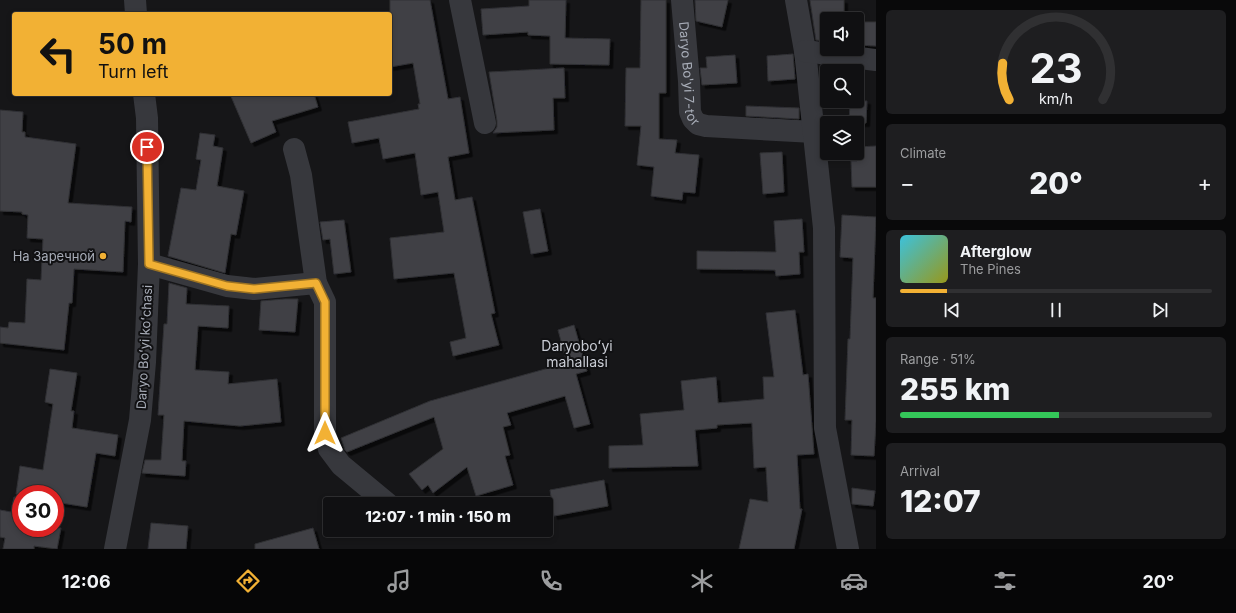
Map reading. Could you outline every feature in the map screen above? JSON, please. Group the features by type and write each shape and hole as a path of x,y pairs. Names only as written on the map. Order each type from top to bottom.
{"street":[{"path":"135,0 136,12"},
{"path":"460,0 485,122"},
{"name":"Daryo Bo'yi 7-tor","path":"682,0 689,81 690,112 693,119 698,124 706,126 814,132"},
{"path":"796,0 805,51 824,228 825,428 848,549"},
{"path":"805,51 876,60"},
{"name":"Daryo Boʻyi koʻchasi","path":"115,549 140,420 145,362 149,264 147,118 144,96"},
{"path":"294,149 301,175 316,283 325,302 325,433 329,449 341,465 380,497"},
{"path":"149,264 227,286 254,289 316,283"}],"building":[{"path":"390,0 430,0 448,99 460,97 469,153 448,157 455,200 472,197 495,313 491,314 499,345 453,356 450,342 466,338 454,273 394,279 390,238 444,232 438,192 421,195 415,153 383,159 379,138 352,143 348,122 419,109 418,104 420,104 413,63 392,67 392,12 390,12"},
{"path":"529,0 566,0 565,38 610,39 609,65 550,64 550,36 528,35 528,32 483,35 481,9 529,6"},
{"path":"641,0 666,0 666,93 659,93 659,139 677,140 675,153 699,155 695,193 683,192 682,200 651,196 654,167 637,165 641,126 625,126 626,68 640,68"},
{"path":"695,0 728,0 722,27 696,21"},
{"path":"810,0 844,0 844,12 820,12 820,40 816,40"},
{"path":"864,22 876,22 876,46 864,45"},
{"path":"793,54 795,79 768,81 767,56"},
{"path":"735,55 737,83 702,85 700,68 707,68 706,57"},
{"path":"564,68 565,98 553,98 554,130 493,133 497,127 497,121 489,72"},
{"path":"231,96 315,96 318,107 272,121 276,132 251,143"},
{"path":"864,101 867,101 866,123 864,123 864,116 849,116 850,108 864,108"},
{"path":"746,106 799,108 799,119 746,116"},
{"path":"0,110 23,112 22,132 25,132 25,137 76,144 68,203 132,207 131,222 125,221 123,272 74,269 72,303 69,303 64,350 0,343 0,327 8,328 9,322 25,323 27,279 41,280 43,239 27,238 28,215 22,214 22,212 0,211"},
{"path":"200,133 215,135 213,146 223,148 217,186 244,191 236,235 231,234 225,273 168,256 181,188 196,190 201,160 196,159"},
{"path":"876,146 876,187 852,187 851,161 864,160 864,147"},
{"path":"782,152 784,192 763,194 760,153"},
{"path":"540,209 548,251 531,254 523,212"},
{"path":"842,215 876,217 873,298 876,298 876,421 874,456 851,455 852,420 845,420 853,258 840,257"},
{"path":"802,219 804,252 799,252 800,274 776,276 775,270 697,269 697,251 776,252 774,221"},
{"path":"344,220 351,272 334,274 330,239 323,240 320,222"},
{"path":"169,283 187,288 186,304 229,306 228,328 198,326 195,370 229,372 228,384 277,379 281,422 240,426 184,421 182,461 186,461 185,476 142,473 145,460 161,460 164,415 158,415 164,324 167,324"},
{"path":"298,299 295,332 259,330 261,301"},
{"path":"795,310 803,375 808,374 814,454 797,455 800,509 802,509 794,549 739,549 750,499 768,502 766,467 754,468 752,423 717,425 717,428 695,430 698,466 609,468 609,446 643,445 640,414 684,410 681,381 716,377 718,403 764,399 763,377 774,377 766,313"},
{"path":"574,325 587,371 576,374 590,424 574,428 565,396 507,413 511,425 503,427 510,455 505,456 513,485 476,496 467,467 433,493 428,485 422,490 409,474 443,449 434,417 347,452 345,450 341,438 430,401 567,363 558,330"},
{"path":"50,369 77,373 71,411 74,411 72,428 118,435 115,456 96,453 87,507 64,503 64,485 17,485 20,466 43,470 53,404 45,402"},
{"path":"604,480 608,506 554,516 553,497 551,497 550,490"},
{"path":"852,488 875,491 873,506 852,504"},
{"path":"12,507 12,537 59,537 57,549 34,546 34,549 3,549 5,538 0,537 0,510 11,512"},
{"path":"151,523 188,526 186,549 148,549"},
{"path":"313,528 319,549 255,549 255,544"}],"place":[{"name":"На Заречной","path":"103,256"}],"district":[{"name":"Daryoboʻyi mahallasi","path":"577,354"}],"route":[{"path":"147,147 149,264 227,286 254,289 316,283 325,302 325,433"}]}
